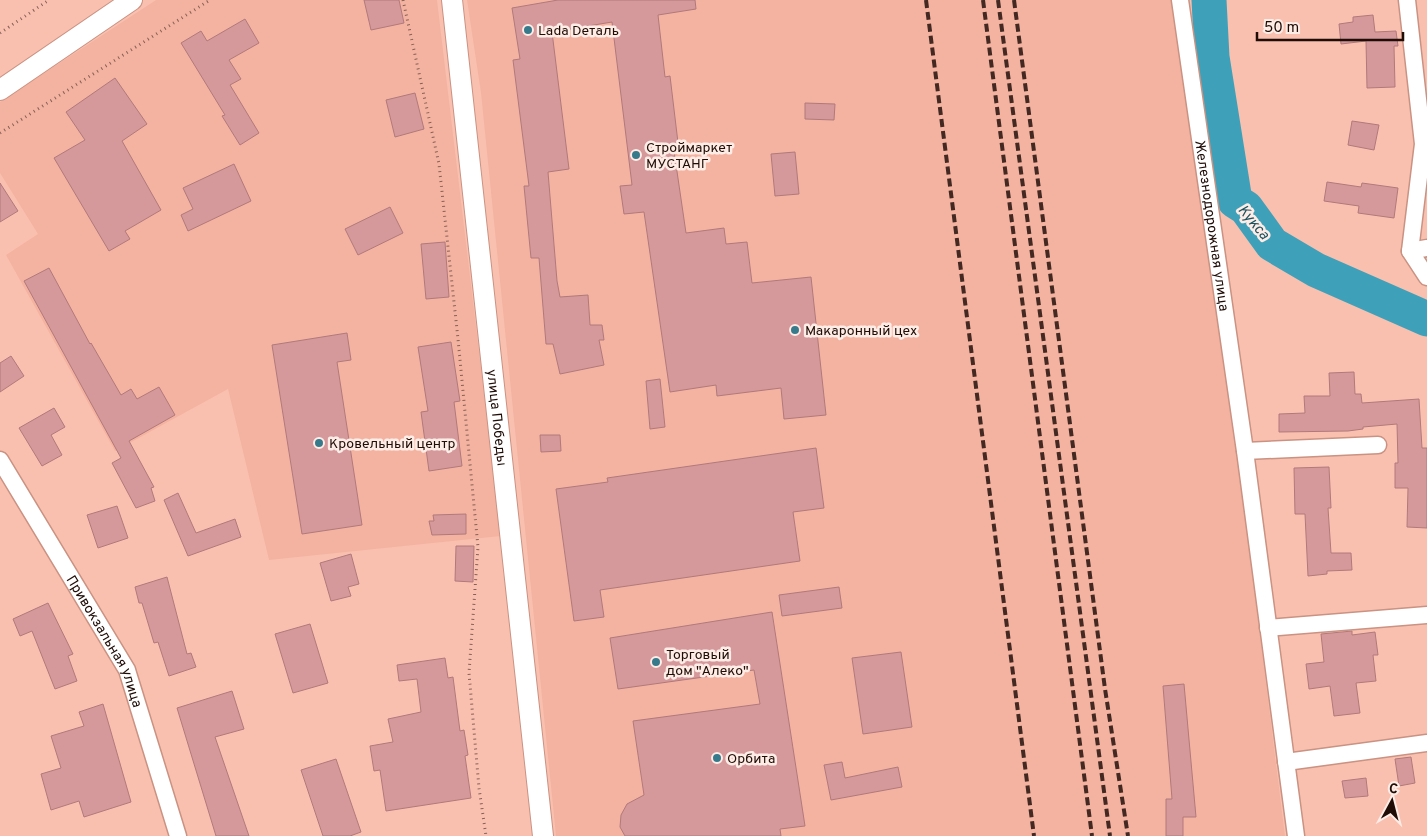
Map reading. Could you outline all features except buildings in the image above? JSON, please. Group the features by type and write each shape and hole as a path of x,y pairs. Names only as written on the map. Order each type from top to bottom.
{"street":[{"name":"улица Победы","path":"452,0 543,836"},
{"name":"Железнодорожная улица","path":"1180,0 1245,451 1296,836"},
{"path":"1407,0 1423,144 1410,251 1427,277"},
{"path":"0,90 125,2"},
{"path":"1410,251 1427,248"},
{"path":"1245,451 1378,445"},
{"name":"Привокзальная улица","path":"0,460 127,670 178,836"},
{"path":"1268,628 1427,615"},
{"path":"1286,762 1427,743"}],"path":[{"path":"0,33 49,0"},
{"path":"0,133 210,0"},
{"path":"402,0 439,164 458,339 478,546 469,673 479,788 486,836"}],"shaded area":[{"path":"156,0 437,0 501,536 269,560 228,389 115,451 6,255 38,234 0,173 0,102"},
{"path":"467,0 1171,0 1238,459 1285,836 556,836 481,93"}],"waterway":[{"name":"Кукса","path":"1209,0 1212,57 1235,201 1246,208 1272,244 1316,270 1427,319"}],"railway":[{"path":"926,0 1034,836"},
{"path":"983,0 1092,836"},
{"path":"998,0 1110,836"},
{"path":"1014,0 1105,689 1128,836"}],"place":[{"name":"Lada Dеталь","path":"528,30"},
{"name":"Строймаркет МУСТАНГ","path":"636,155"},
{"name":"Макаронный цех","path":"795,330"},
{"name":"Кровельный центр","path":"319,443"},
{"name":"Торговый дом \"Алеко\"","path":"656,662"},
{"name":"Орбита","path":"717,758"}]}
